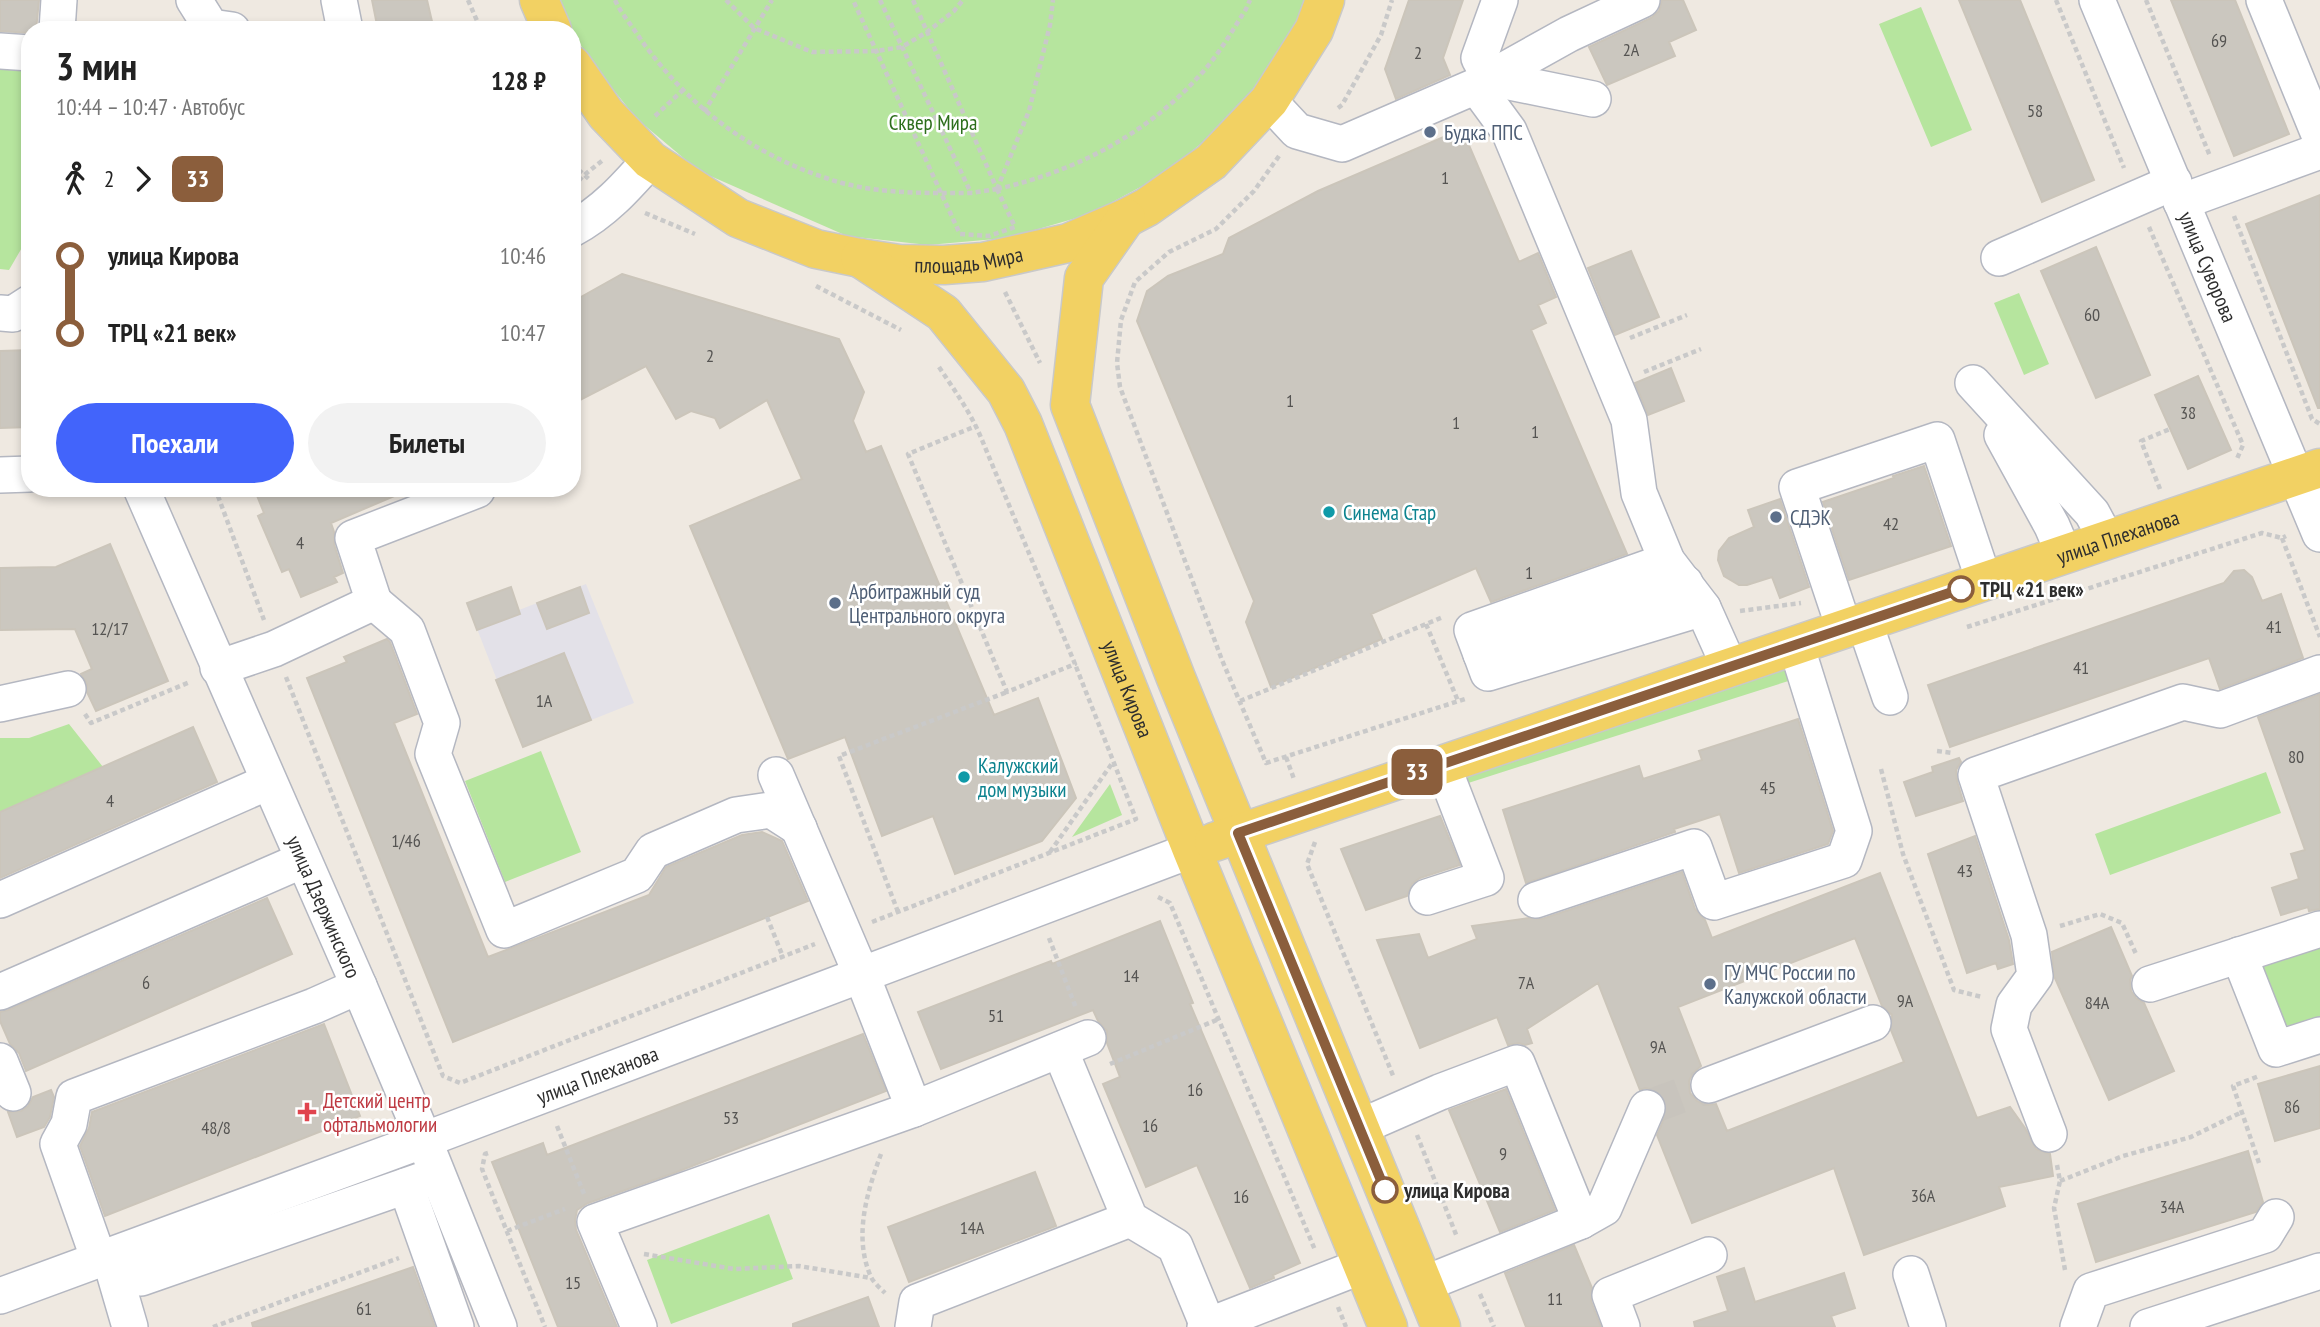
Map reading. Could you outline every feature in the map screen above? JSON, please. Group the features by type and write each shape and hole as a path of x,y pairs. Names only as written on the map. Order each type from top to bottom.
{"main road":[{"path":"539,0 548,21"},
{"name":"площадь Мира","path":"581,78 606,114 650,160 738,218 816,248 860,258 899,264 983,262 1068,243 1126,218 1147,207 1211,162 1269,101 1314,30 1325,0"},
{"path":"1126,218 1084,278 1070,405 1238,833 1441,1327"},
{"name":"улица Кирова","path":"860,258 943,313 1006,391 1023,424 1192,849 1388,1327"},
{"name":"улица Плеханова","path":"1192,849 2308,472"}],"street":[{"path":"58,21 59,0"},
{"path":"194,0 207,21"},
{"path":"339,0 343,21"},
{"path":"1500,0 1479,58 1483,82 1509,131 1629,420 1639,493 1729,666"},
{"path":"1269,101 1297,131 1342,144 1483,82 1569,34 1642,0"},
{"name":"улица Суворова","path":"2097,0 2178,192 2308,472 2320,534"},
{"path":"2264,0 2320,137"},
{"path":"0,51 21,52"},
{"path":"1483,82 1593,99"},
{"path":"1999,258 2136,197 2178,192 2320,151"},
{"path":"581,224 617,198 650,160"},
{"path":"0,313 13,314 21,309"},
{"path":"2064,554 2052,526 1973,383 2092,513 2106,539"},
{"path":"1889,697 1854,624 1797,487 1937,440 1983,581"},
{"path":"0,475 21,474"},
{"name":"улица Дзержинского","path":"144,497 206,674 268,782 424,1140 422,1180 499,1327"},
{"path":"459,497 353,538 374,602 407,630 442,723 433,754 504,930 637,875 653,851 736,815 771,810 799,828"},
{"path":"1685,584 1488,673 1472,630 1685,584"},
{"path":"206,674 274,649 374,602"},
{"path":"1536,900 1694,846 1714,901 1843,860 1854,831 1796,645"},
{"path":"2049,1134 2009,1030 2014,1005 2035,975 2029,935 1976,775 2183,702 2220,710 2320,673"},
{"path":"0,704 68,689"},
{"path":"1427,897 1486,878 1442,764"},
{"path":"776,775 862,976 914,1109"},
{"path":"0,900 268,782"},
{"name":"улица Плеханова","path":"0,1296 862,976 1192,849"},
{"path":"0,992 303,860"},
{"path":"2150,984 2320,929"},
{"path":"2239,955 2276,1049 2320,1035"},
{"path":"130,1327 58,1144 69,1124 74,1097 314,1006 359,986"},
{"path":"1709,1085 1873,1023"},
{"path":"639,1327 590,1211 914,1109 1074,1044 1130,1219 1175,1246 1206,1327 1362,1266"},
{"path":"0,1062 13,1093"},
{"path":"1360,1127 1440,1092 1517,1063 1581,1221"},
{"path":"1424,1284 1581,1221 1605,1208 1647,1108"},
{"path":"141,1278 422,1180 428,1247 456,1327"},
{"path":"2078,1327 2091,1291 2265,1236 2276,1217"},
{"path":"913,1326 917,1302 1130,1219"},
{"path":"1622,1327 1610,1295 1709,1255"},
{"path":"2148,1327 2320,1271"},
{"path":"1911,1274 1928,1327"}],"path":[{"path":"468,0 477,21"},
{"path":"615,0 655,62 704,112 762,151 826,179 895,193 971,194 1034,181 1099,154 1157,116 1207,67 1250,0"},
{"path":"726,0 754,28 813,52 876,51 902,47 954,11 962,0"},
{"path":"704,112 772,0"},
{"path":"853,0 960,234 989,236 1015,227 913,0"},
{"path":"880,0 971,194"},
{"path":"997,189 1029,111 1050,25 1053,0"},
{"path":"1392,0 1381,36 1342,105 1297,131 1254,191 1216,229 1169,252 1135,282 1123,310 1117,363 1120,387 1217,647 1266,763 1458,701 1426,624"},
{"path":"2056,0 2136,197 2243,445 2235,465"},
{"path":"656,218 707,239"},
{"path":"809,283 907,332"},
{"path":"1002,286 1044,370"},
{"path":"1600,350 1687,315"},
{"path":"1614,384 1701,349"},
{"path":"934,360 970,412 1075,664 1136,820"},
{"path":"2312,419 2320,424"},
{"path":"976,426 908,454 1007,692"},
{"path":"2161,489 2141,441 2170,429"},
{"path":"2281,538 2320,637"},
{"path":"1240,701 1406,633"},
{"path":"898,912 839,756 1075,664"},
{"path":"68,689 91,723 206,674"},
{"path":"1286,757 1295,780"},
{"path":"1050,853 1114,762"},
{"path":"1881,769 1903,854 1954,990 2014,1005"},
{"path":"1153,894 1170,903 1346,1327"},
{"path":"1036,908 1074,1044 1100,1068 1219,1019"},
{"path":"2029,935 2100,914 2122,923 2150,984"},
{"path":"767,917 783,957"},
{"path":"2259,1163 2233,1086 2260,1075 2276,1049"},
{"path":"2060,1181 2123,1156 2191,1137 2242,1112"},
{"path":"545,1131 569,1122"},
{"path":"557,1126 590,1211 632,1252 734,1269 799,1266 871,1278"},
{"path":"2049,1134 2060,1181 2054,1208 2066,1272"},
{"path":"497,1149 485,1154 482,1169 545,1327"},
{"path":"882,1150 866,1195 862,1242 871,1278 913,1326"},
{"path":"507,1231 590,1211"},
{"path":"213,1327 428,1247"}],"shaded area":[{"path":"586,584 634,703 523,747 467,603 511,587 519,610"}],"green space":[{"name":"Сквер Мира","path":"558,0 1308,0 1278,57 1227,122 1163,175 1090,214 1007,238 928,245 847,236 699,171 637,119 587,57 581,45 581,21 569,21"},
{"path":"1921,7 1972,130 1931,147 1879,24"},
{"path":"0,64 21,65 21,249 9,270 0,269"},
{"path":"2019,293 2049,364 2024,375 1994,303"},
{"path":"1792,660 1798,678 1462,785 1456,771"},
{"path":"69,724 103,767 0,812 0,738 29,738"},
{"path":"541,751 581,852 505,882 465,781"},
{"path":"2266,772 2281,813 2110,875 2095,834"},
{"path":"1110,784 1122,815 1072,837"},
{"path":"2320,940 2320,1023 2301,1029 2281,1024 2250,961"},
{"path":"769,1214 793,1279 671,1324 647,1260"}],"building":[{"path":"0,0 39,0 37,21 21,21 21,32 0,31"},
{"path":"372,0 427,0 432,21 376,21"},
{"path":"1409,0 1463,0 1443,58 1450,75 1396,99 1385,69"},
{"path":"1662,0 1683,0 1696,30 1669,42 1675,56 1607,85 1589,47 1651,18 1659,11"},
{"path":"1959,0 2020,0 2094,180 2042,202"},
{"path":"2171,0 2235,0 2289,134 2234,156"},
{"path":"1462,129 1519,262 1538,253 1556,297 1538,305 1546,323 1531,330 1627,554 1491,602 1476,568 1371,614 1382,639 1271,687 1246,622 1254,601 1137,321 1147,291 1168,276 1223,254 1229,238 1318,191"},
{"path":"2320,195 2320,408 2318,408 2246,224"},
{"path":"2096,247 2150,375 2096,398 2041,271"},
{"path":"1631,251 1659,317 1615,335 1588,268"},
{"path":"622,274 839,339 864,392 853,421 866,452 881,446 994,715 1038,698 1076,798 1042,841 955,874 933,816 882,836 845,737 788,759 690,526 802,479 767,400 720,428 715,418 691,411 676,419 646,366 581,399 581,297"},
{"path":"21,350 21,427 0,428 0,351"},
{"path":"1671,368 1684,401 1648,415 1635,383"},
{"path":"2198,376 2231,450 2188,469 2155,395"},
{"path":"1924,466 1951,546 1849,580 1823,502"},
{"path":"258,497 392,497 331,523 343,573 334,577 337,582 301,597 289,569 282,572 258,516 264,513"},
{"path":"1780,499 1809,587 1780,598 1772,577 1739,585 1724,576 1718,560 1719,551 1729,538 1754,527 1748,510"},
{"path":"110,544 168,681 96,711 81,674 92,669 75,629 0,630 0,568 56,567"},
{"path":"2244,570 2252,577 2262,601 2281,594 2303,658 2220,689 2209,658 1950,747 1928,685 2224,583 2234,571"},
{"path":"511,587 520,614 477,630 467,603"},
{"path":"580,587 589,613 547,629 537,603"},
{"path":"387,639 417,714 394,723 488,957 649,895 666,867 742,835 762,832 782,841 808,901 453,1042 307,678 347,662 344,657"},
{"path":"564,653 591,720 523,747 496,680"},
{"path":"2320,694 2320,909 2309,911 2308,907 2281,915 2272,888 2299,879 2291,854 2305,850 2258,717"},
{"path":"1798,719 1833,831 1828,844 1739,873 1720,814 1526,883 1503,810 1639,766 1643,779 1702,760 1699,751"},
{"path":"193,727 217,782 0,878 0,812"},
{"path":"1959,758 1961,762 1956,770 1957,781 1963,801 1916,816 1904,782 1933,772 1932,767"},
{"path":"1440,816 1460,865 1420,878 1412,884 1407,896 1366,910 1341,849"},
{"path":"1975,836 2009,940 2013,964 1998,969 1996,963 1967,973 1928,854"},
{"path":"1682,872 1695,909 1705,920 1712,938 1880,873 1977,1118 2010,1107 2036,1149 2050,1154 2053,1176 1999,1187 2005,1206 1864,1255 1834,1168 1692,1223 1657,1135 1667,1105 1663,1095 1656,1090 1640,1090 1598,983 1527,1029 1532,1043 1508,1045 1497,1017 1420,1048 1377,940 1419,934 1428,958 1477,939 1472,926 1529,918 1542,919","holes":["1855,938 1882,1006 1892,1015 1891,1030 1904,1062 1727,1131 1716,1104 1705,1105 1690,1093 1689,1081 1701,1066 1678,1007"]},
{"path":"267,898 292,954 26,1071 19,1053 10,1044 0,1021 0,1012"},
{"path":"1160,921 1193,1003 1190,1004 1300,1263 1250,1288 1197,1165 1146,1187 1103,1084 1120,1077 1107,1043 1107,1031 1093,1010 941,1069 918,1012 1051,961 1052,964"},
{"path":"2111,927 2132,976 2131,991 2144,1003 2174,1071 2109,1100 2054,976 2052,952"},
{"path":"324,1024 360,1116 105,1216 80,1146 89,1128 92,1112"},
{"path":"863,1034 886,1091 674,1173 588,1203 577,1210 576,1230 617,1327 558,1327 492,1162 543,1143 547,1155"},
{"path":"2320,1066 2320,1128 2275,1141 2258,1084"},
{"path":"1506,1089 1555,1210 1500,1232 1449,1110"},
{"path":"51,1090 54,1097 50,1117 44,1127 17,1137 8,1112 21,1111 33,1097"},
{"path":"2248,1151 2263,1202 2256,1212 2096,1262 2078,1204"},
{"path":"1035,1172 1056,1226 909,1282 888,1227"},
{"path":"1574,1245 1592,1288 1591,1301 1601,1327 1526,1327 1505,1273"},
{"path":"413,1267 435,1327 253,1327 252,1323"},
{"path":"1744,1268 1755,1302 1844,1273 1855,1308 1831,1316 1835,1327 1695,1327 1694,1322 1728,1311 1717,1277"},
{"path":"868,1297 879,1327 793,1327 793,1324"}],"tunnel":[{"path":"1647,1108 1709,1085"}],"bus line":[{"name":"33","path":"1385,1190 1238,833 1961,589"}],"place":[{"name":"Будка ППС","path":"1430,132"},
{"name":"Синема Стар","path":"1329,512"},
{"name":"СДЭК","path":"1776,517"},
{"name":"ТРЦ «21 век»","path":"1961,589"},
{"name":"Арбитражный суд Центрального округа","path":"835,603"},
{"name":"Калужский дом музыки","path":"964,777"},
{"name":"ГУ МЧС России по Калужской области","path":"1710,984"},
{"name":"Детский центр офтальмологии","path":"307,1112"},
{"name":"улица Кирова","path":"1385,1190"}]}
